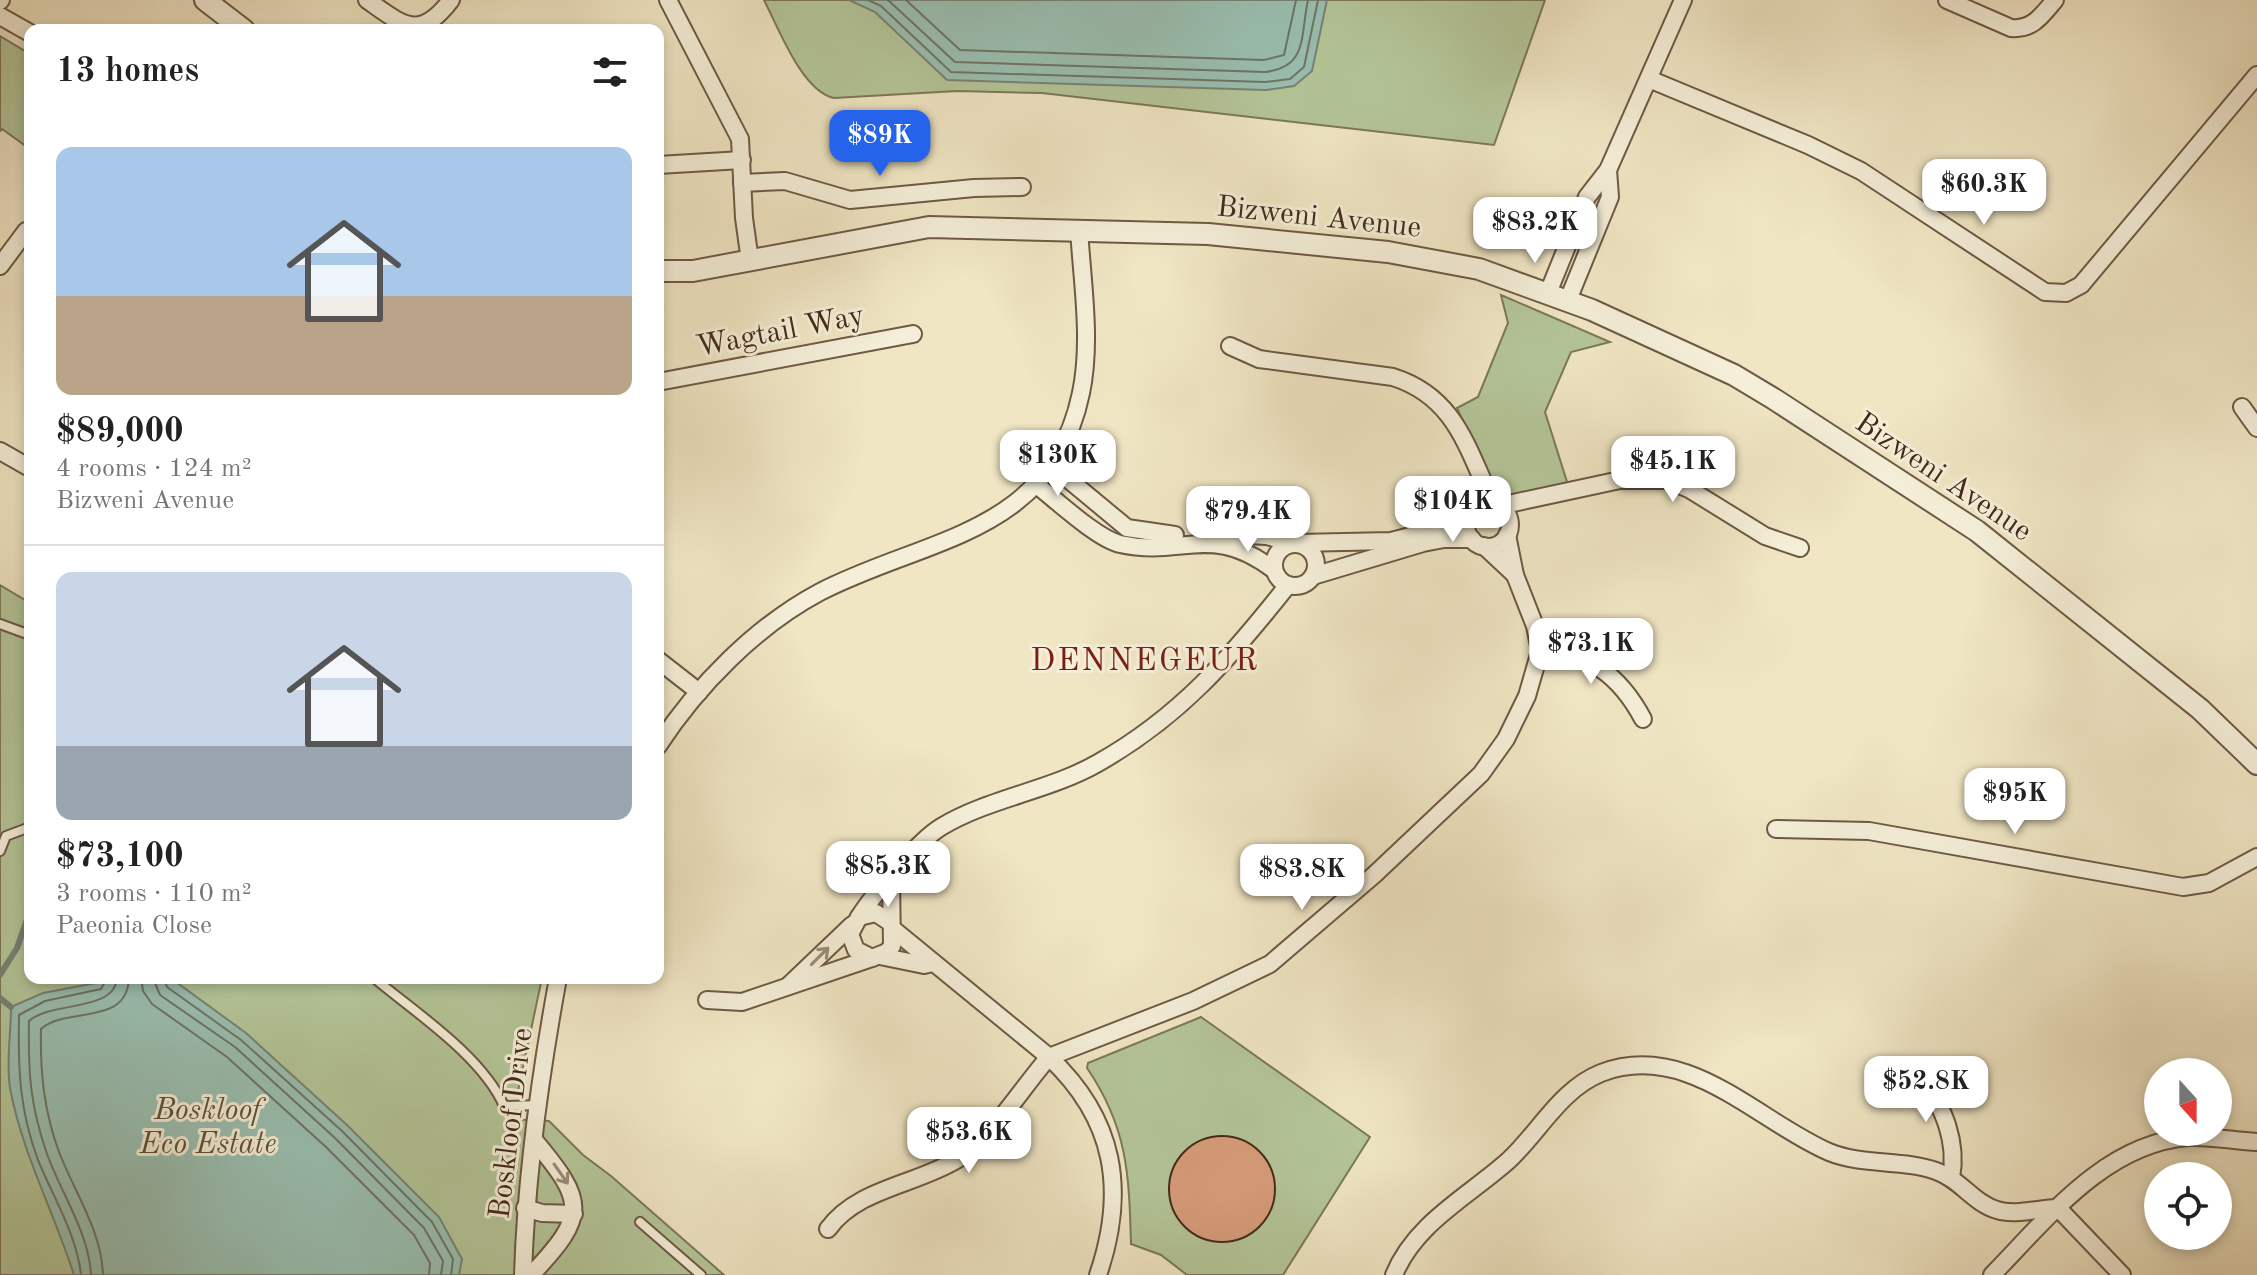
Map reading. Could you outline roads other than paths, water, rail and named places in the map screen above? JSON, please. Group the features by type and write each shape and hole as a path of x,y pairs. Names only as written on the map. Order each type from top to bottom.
{"street":[{"path":"205,0 236,24"},
{"path":"367,0 401,24"},
{"path":"426,24 437,18 451,0"},
{"path":"668,0 736,130 742,160 750,261"},
{"path":"1548,293 1587,197 1608,170 1683,0"},
{"path":"1947,0 2020,29 2037,21 2055,0"},
{"path":"0,16 24,30"},
{"path":"1649,79 1794,139 1861,171 2045,292 2055,295 2081,285 2257,75"},
{"path":"664,165 742,160"},
{"path":"1568,300 1610,197 1608,170"},
{"path":"742,183 785,181 850,200 974,188 1022,187"},
{"name":"Bizweni Avenue","path":"664,271 693,271 929,227 1208,234 1436,258 1568,300 1734,375 1977,531 2189,700 2257,764"},
{"path":"664,738 699,692 777,619 818,593 865,571 990,523 1051,465 1074,419 1082,391 1084,349 1079,229"},
{"path":"0,266 24,234"},
{"name":"Wagtail Way","path":"664,381 913,334"},
{"path":"828,1229 850,1205 934,1171 973,1148 1049,1057 1193,1001 1270,964 1290,949 1481,774 1506,739 1527,696 1540,651 1535,626 1515,575 1508,529 1480,480 1457,425 1432,395 1414,383 1393,377 1259,359 1230,346"},
{"path":"2242,407 2257,428"},
{"path":"0,451 24,465"},
{"path":"1051,465 1123,536 1267,536 1294,543 1315,555 1313,576"},
{"path":"1480,480 1466,527 1515,575"},
{"path":"1274,570 1279,550 1294,543 1391,541 1434,530 1472,511 1496,504 1534,501 1620,480 1667,480 1689,489 1765,536 1800,548"},
{"path":"1034,483 1078,516 1144,546 1214,542 1248,552 1274,570 1288,585 1302,585 1313,576 1423,543 1444,539 1497,544 1534,501"},
{"path":"1078,516 1091,502"},
{"path":"787,987 856,921 873,895 938,829 1097,764 1164,721 1219,671 1288,585"},
{"path":"1540,651 1565,652 1582,657 1606,672 1630,696 1643,719"},
{"path":"664,665 699,692"},
{"path":"1776,829 1869,831 2183,887 2209,883 2257,857"},
{"path":"707,1000 742,1002 876,957 892,946 891,879"},
{"path":"856,921 876,913 1073,1080 1098,1119 1110,1157 1114,1192 1111,1237 1098,1275"},
{"path":"856,921 851,943 863,956 924,965 933,963"},
{"name":"Boskloof Drive","path":"523,1275 525,1208 557,984"},
{"path":"1394,1275 1414,1240 1512,1157 1572,1092 1602,1073 1626,1067 1697,1075 1830,1153 1935,1170 1951,1178 1980,1202 1999,1211 2058,1208 2122,1275"},
{"path":"1920,1068 1951,1131 1956,1154 1951,1178"},
{"path":"1992,1275 2076,1189 2118,1162 2154,1144 2190,1137 2257,1142"},
{"path":"531,1275 555,1249 574,1214 575,1204 567,1181 534,1140"},
{"path":"525,1208 542,1213 574,1214"}],"lane":[{"path":"0,624 24,633"},
{"path":"0,851 6,836 24,829"},
{"path":"381,984 469,1059 491,1081 504,1106 538,1105"},
{"path":"640,1222 701,1275"}],"water":[{"path":"849,0 1327,0 1312,71 1294,86 1266,90 947,80 875,12"},
{"path":"90,984 179,984 246,1033 347,1125 439,1217 462,1259 459,1275 74,1275 30,1159 10,1088 11,1007 43,993"}],"waterway":[{"path":"0,975 17,948 24,928"},
{"path":"0,998 11,1007"}],"district":[{"name":"DENNEGEUR","path":"1145,659"}],"park label":[{"name":"Boskloof Eco Estate","path":"208,1126"}]}
